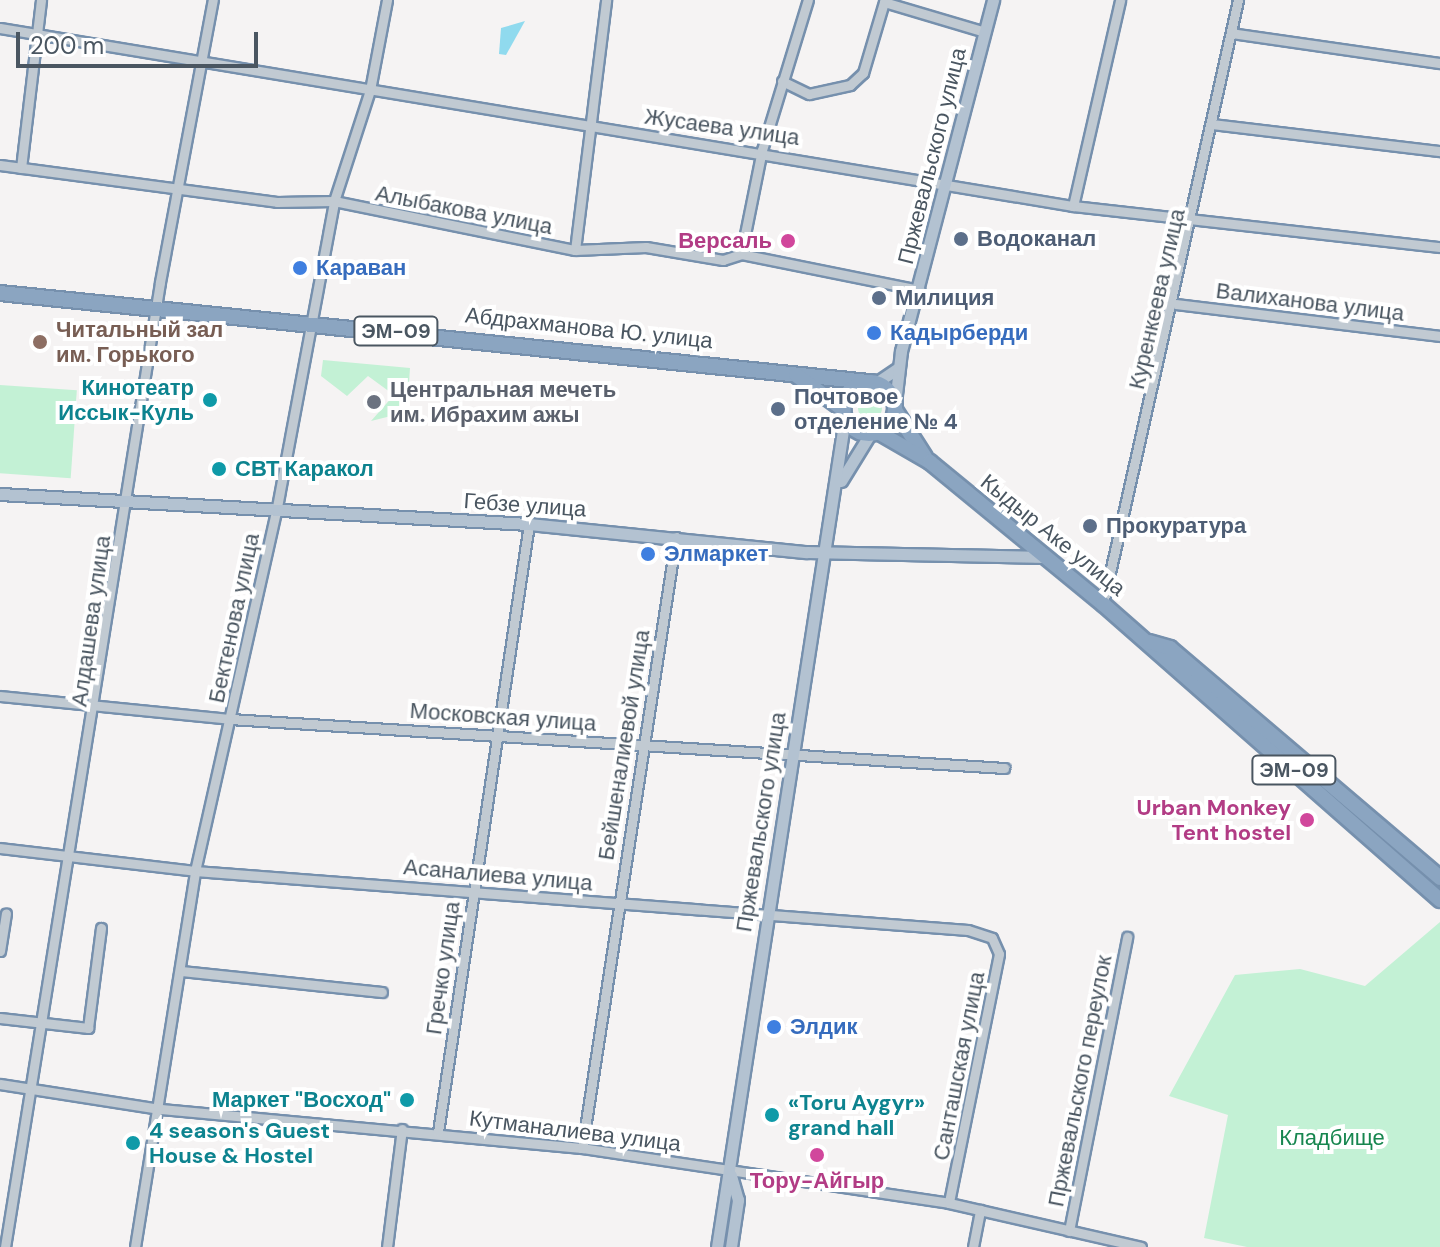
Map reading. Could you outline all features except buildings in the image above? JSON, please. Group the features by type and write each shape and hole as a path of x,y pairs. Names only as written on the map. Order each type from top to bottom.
{"highway":[{"name":"Абдрахманова Ю. улица","path":"0,293 873,382"},
{"name":"Абдрахманова Ю. улица","path":"792,373 844,414"},
{"name":"ЭМ-09","path":"873,382 895,406"},
{"path":"844,414 851,389 873,382"},
{"name":"Кыдыр Аке улица","path":"895,406 930,462"},
{"path":"874,433 895,406"},
{"name":"ЭМ-09","path":"844,414 874,433"},
{"name":"Кыдыр Аке улица","path":"874,433 930,462 1440,878"},
{"name":"Кыдыр Аке улица","path":"1347,805 1439,895"}],"main road":[{"name":"Пржевальского улица","path":"895,406 897,369 993,0"},
{"path":"873,382 897,369"},
{"name":"Пржевальского улица","path":"717,1247 822,548 840,481 844,414"},
{"name":"Пржевальского улица","path":"840,481 874,433"},
{"name":"Гебзе улица","path":"0,494 126,503 277,507 822,548 1046,557"},
{"name":"Пржевальского улица","path":"730,1170 738,1200 731,1247"}],"street":[{"path":"21,168 41,0"},
{"name":"Алдашева улица","path":"5,1247 35,1088 97,705 156,307 213,0"},
{"name":"Бектенова улица","path":"135,1247 160,1109 195,871 277,507 334,201 370,90 387,0"},
{"path":"575,250 585,127 606,0"},
{"path":"741,254 762,150 808,0"},
{"path":"1073,206 1120,0"},
{"name":"Куренкеева улица","path":"1103,604 1176,304 1238,0"},
{"path":"782,81 809,94 850,85 863,73 884,2 985,32"},
{"name":"Жусаева улица","path":"0,28 585,127 762,150 1073,206 1440,247"},
{"path":"1231,33 1440,63"},
{"path":"1212,124 1440,151"},
{"name":"Алыбакова улица","path":"0,165 176,190 334,201 575,250 646,247 723,260 741,254 919,290"},
{"name":"Валиханова улица","path":"1176,304 1440,336"},
{"name":"Гречко улица","path":"438,1132 495,733 529,524"},
{"name":"Бейшеналиевой улица","path":"582,1148 616,905 676,537"},
{"name":"Московская улица","path":"0,696 230,719 495,733 1004,768"},
{"name":"Асаналиева улица","path":"0,848 195,871 473,888 616,905 767,912 968,930 992,938"},
{"path":"0,951 6,913"},
{"path":"0,1018 88,1028 101,928"},
{"name":"Пржевальского переулок","path":"1069,1231 1127,937"},
{"name":"Санташская улица","path":"949,1203 999,954 992,938"},
{"path":"181,971 382,992"},
{"name":"Кутманалиева улица","path":"0,1084 160,1109 438,1132 582,1148 949,1203 1141,1247"},
{"path":"387,1247 402,1129"},
{"path":"973,1247 980,1210"}],"green space":[{"path":"323,360 410,368 407,412 371,421 394,395 368,376 347,396 321,376"},
{"path":"0,385 77,390 71,478 0,473"},
{"path":"870,396 879,399 882,408 879,417 870,420 861,417 858,408 861,399"},
{"name":"Кладбище","path":"1440,922 1440,1247 1247,1247 1204,1238 1228,1115 1169,1096 1235,975 1300,969 1365,986"}],"water":[{"path":"525,21 506,55 499,54 501,28"}],"place":[{"name":"Водоканал","path":"961,239"},
{"name":"Версаль","path":"788,241"},
{"name":"Караван","path":"300,268"},
{"name":"Милиция","path":"879,298"},
{"name":"Кадырберди","path":"874,333"},
{"name":"Читальный зал им. Горького","path":"40,342"},
{"name":"Кинотеатр Иссык-Куль","path":"210,400"},
{"name":"Центральная мечеть им. Ибрахим ажы","path":"374,402"},
{"name":"Почтовое отделение № 4","path":"778,409"},
{"name":"СВТ Каракол","path":"219,469"},
{"name":"Прокуратура","path":"1090,526"},
{"name":"Элмаркет","path":"648,554"},
{"name":"Urban Monkey Tent hostel","path":"1307,820"},
{"name":"Элдик","path":"774,1027"},
{"name":"Маркет \"Восход\"","path":"407,1100"},
{"name":"«Toru Aygyr» grand hall","path":"772,1115"},
{"name":"4 season's Guest House & Hostel","path":"133,1143"},
{"name":"Тору-Айгыр","path":"817,1155"}]}
